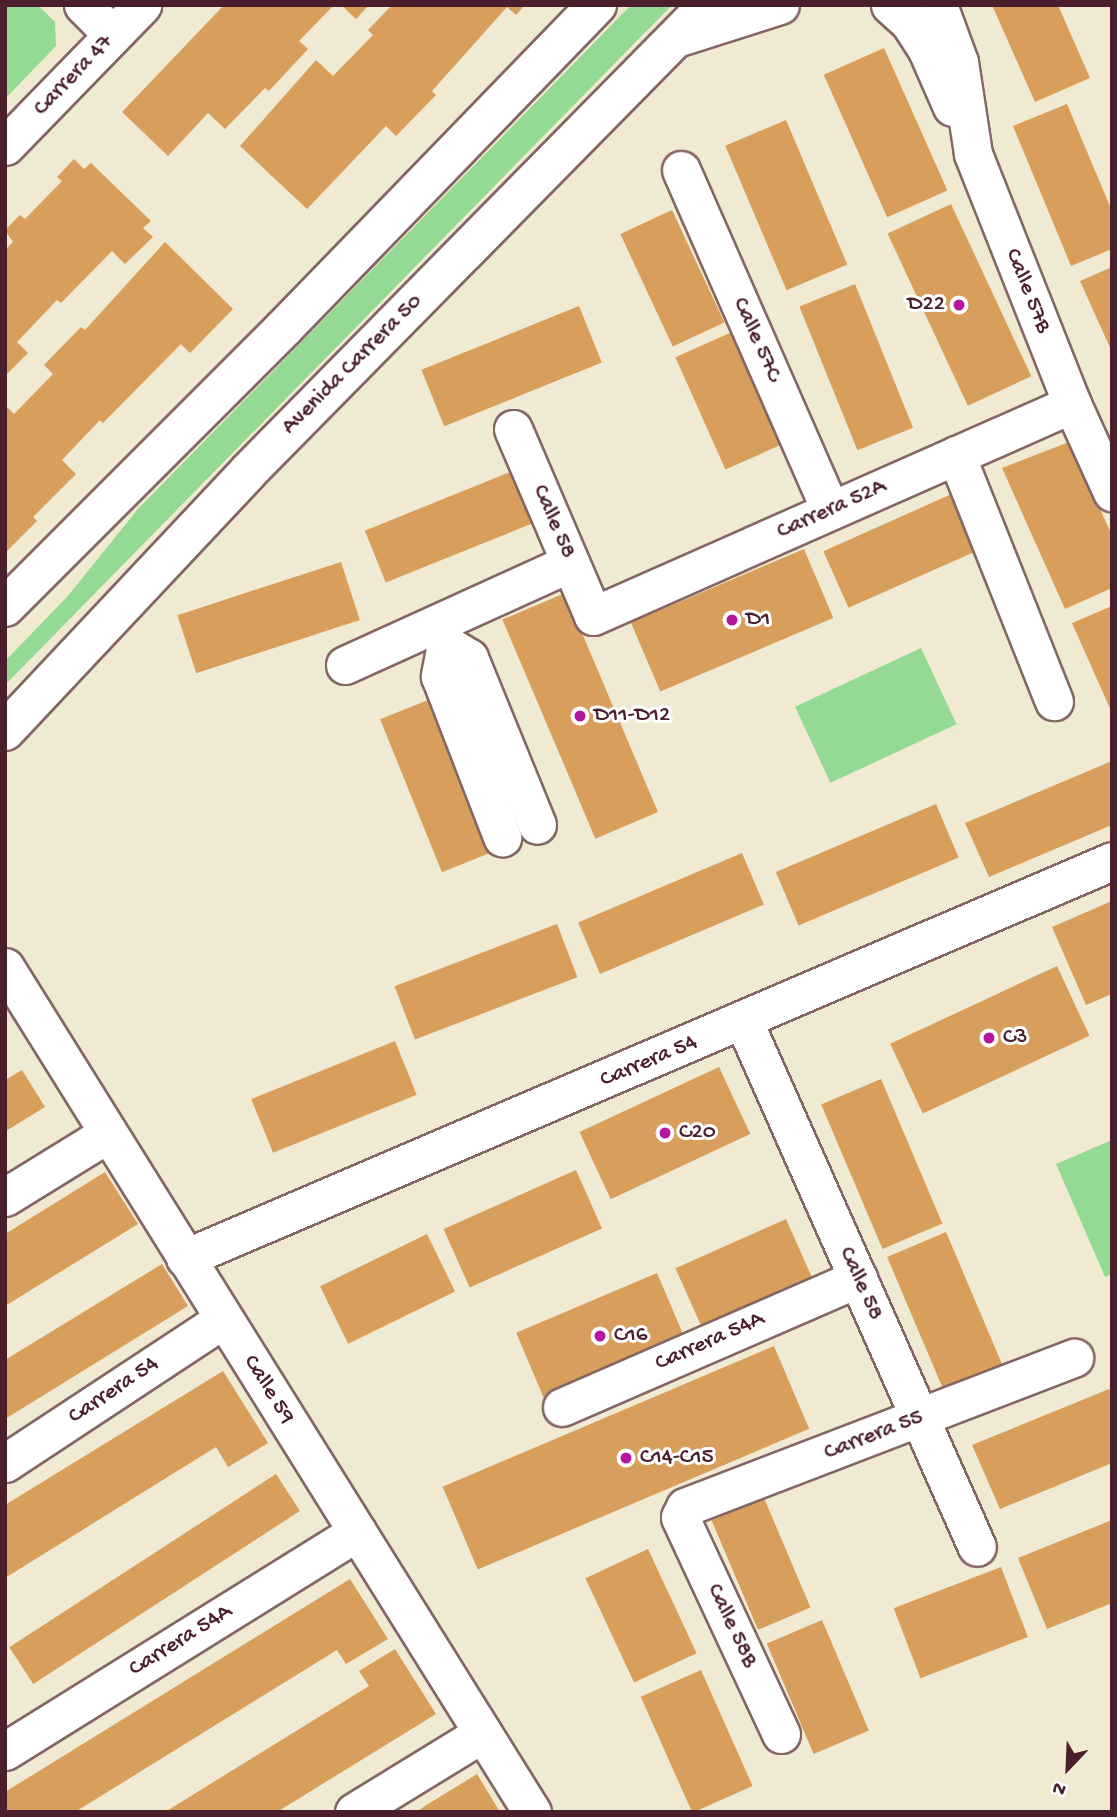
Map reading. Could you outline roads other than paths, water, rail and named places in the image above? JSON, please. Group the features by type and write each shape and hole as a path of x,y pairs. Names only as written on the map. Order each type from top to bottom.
{"main road":[{"path":"5,607 284,328 597,5"},
{"name":"Avenida Carrera 50","path":"5,731 248,472 708,5"}],"street":[{"path":"83,5 113,35"},
{"name":"Carrera 47","path":"5,146 142,5"},
{"path":"676,38 780,5"},
{"name":"Calle 57B","path":"890,5 909,22 927,50 1089,426 1112,492"},
{"name":"Calle 57B","path":"937,5 959,62 972,154"},
{"name":"Calle 57C","path":"681,170 830,510"},
{"name":"Carrera 52A","path":"593,615 956,455 1089,426"},
{"name":"Calle 58","path":"513,429 593,615"},
{"path":"956,455 1054,701"},
{"path":"345,666 443,633 570,563"},
{"path":"443,633 469,658 537,825"},
{"path":"443,633 440,676 502,837"},
{"name":"Carrera 54","path":"185,1258 744,1022 1112,861"},
{"name":"Calle 59","path":"5,967 532,1812"},
{"name":"Calle 58","path":"744,1022 977,1547"},
{"path":"5,1197 107,1134"},
{"name":"Carrera 54A","path":"562,1407 858,1278"},
{"name":"Carrera 54","path":"5,1463 223,1319"},
{"name":"Carrera 55","path":"680,1517 685,1507 1074,1358"},
{"name":"Calle 58B","path":"680,1517 781,1734"},
{"name":"Carrera 54A","path":"5,1751 357,1532"},
{"path":"354,1812 483,1733"}],"place":[{"name":"D22","path":"959,305"},
{"name":"D1","path":"732,620"},
{"name":"D11-D12","path":"580,716"},
{"name":"C3","path":"989,1038"},
{"name":"C20","path":"665,1133"},
{"name":"C16","path":"600,1336"},
{"name":"C14-C15","path":"626,1458"}]}
